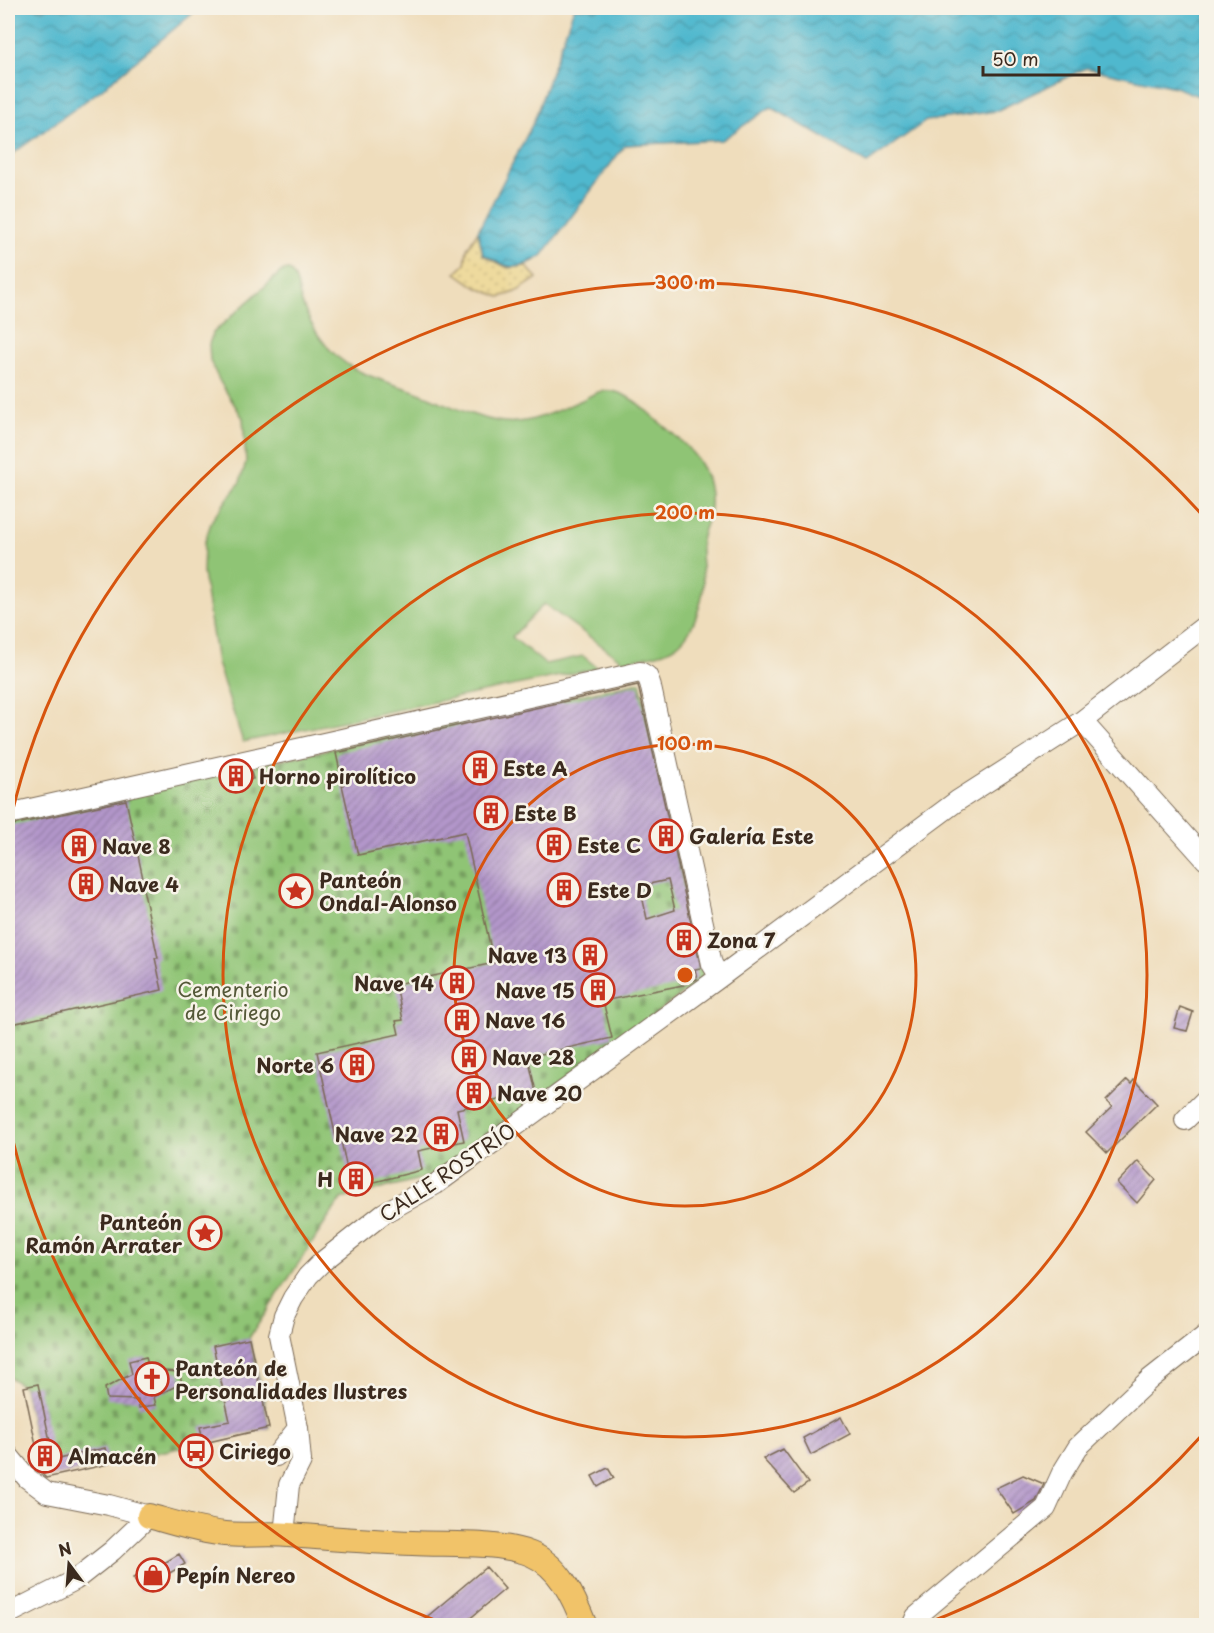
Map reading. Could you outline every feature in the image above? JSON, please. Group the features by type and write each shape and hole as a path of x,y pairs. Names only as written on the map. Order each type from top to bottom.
{"main road":[{"path":"149,1516 179,1525 225,1534 284,1534 486,1546 514,1550 532,1555 547,1565 562,1580 576,1603 585,1626"}],"street":[{"path":"1206,625 1082,721 1206,860"},
{"path":"8,814 640,672 647,676 650,682 712,964 720,977"},
{"name":"CALLE ROSTRÍO","path":"284,1534 288,1485 301,1461 298,1428 279,1335 284,1316 308,1276 337,1249 384,1213 436,1184 957,801 1082,721"},
{"path":"1185,1120 1206,1099"},
{"path":"912,1626 916,1617 1046,1509 1062,1473 1078,1447 1168,1365 1206,1335"},
{"path":"276,1456 298,1428"},
{"path":"8,1455 27,1478 47,1493 109,1505 149,1516"},
{"path":"8,1614 75,1580 112,1551 149,1516"}],"sand":[{"path":"478,231 483,255 508,268 526,266 537,278 516,292 500,297 476,287 456,273 465,264 467,249"}],"green space":[{"path":"289,270 296,281 302,303 316,332 329,349 362,373 470,414 504,422 534,419 600,392 615,392 640,405 684,444 701,465 707,477 710,508 701,542 703,587 701,601 690,631 683,640 665,652 623,661 544,604 512,637 545,664 583,656 598,668 243,742 217,663 203,573 204,544 212,520 240,482 246,462 243,418 220,382 210,361 209,344 213,333 282,271"},
{"name":"Cementerio de Ciriego","path":"640,682 704,978 432,1176 341,1199 249,1338 269,1428 43,1478 24,1387 8,1376 8,819"}],"water":[{"path":"8,8 199,8 102,89 8,157"},
{"path":"574,8 1206,8 1206,99 1175,87 1086,68 996,111 926,121 867,163 771,107 722,140 625,145 542,256 518,267 506,266 483,254 478,231 534,121"}],"building":[{"path":"638,685 701,968 695,969 697,979 683,985 603,1001 612,1038 528,1057 536,1092 457,1109 464,1141 418,1151 422,1170 347,1189 344,1175 348,1174 341,1141 337,1142 317,1052 399,1034 396,1021 403,1020 396,984 494,963 465,832 358,855 336,753","holes":["668,880 675,910 647,919 640,886"]},
{"path":"251,772 253,779 222,785 221,778"},
{"path":"126,800 144,883 142,884 158,958 155,958 162,990 12,1024 8,1003 8,826"},
{"path":"1180,1007 1193,1012 1187,1031 1174,1028"},
{"path":"1127,1080 1131,1084 1134,1080 1157,1104 1107,1153 1086,1132 1112,1107 1106,1101"},
{"path":"1138,1161 1156,1180 1137,1203 1117,1183"},
{"path":"249,1338 269,1428 204,1443 200,1427 230,1421 213,1346"},
{"name":"Panteón de Personalidades Ilustres","path":"146,1357 149,1370 179,1372 182,1383 154,1397 156,1405 139,1408 138,1400 107,1399 105,1388 132,1374 129,1361"},
{"path":"38,1384 54,1460 105,1448 109,1464 46,1478 42,1474 24,1387"},
{"path":"841,1417 850,1434 811,1455 803,1438"},
{"path":"783,1449 808,1483 794,1493 763,1459"},
{"path":"608,1468 614,1478 598,1487 592,1476"},
{"path":"1023,1475 1044,1484 1036,1501 1014,1514 996,1488"},
{"name":"Pepín Nereo","path":"179,1554 185,1564 141,1590 133,1578"},
{"path":"486,1567 505,1589 461,1626 416,1626"}],"place":[{"name":"Este A","path":"480,768"},
{"name":"Horno pirolítico","path":"236,776"},
{"name":"Este B","path":"491,813"},
{"name":"Galería Este","path":"666,836"},
{"name":"Este C","path":"554,845"},
{"name":"Nave 8","path":"79,846"},
{"name":"Nave 4","path":"86,884"},
{"name":"Este D","path":"564,890"},
{"name":"Panteón Ondal-Alonso","path":"296,891"},
{"name":"Zona 7","path":"684,940"},
{"name":"Nave 13","path":"590,955"},
{"name":"Nave 14","path":"457,983"},
{"name":"Nave 15","path":"598,990"},
{"name":"Nave 16","path":"462,1020"},
{"name":"Nave 28","path":"469,1057"},
{"name":"Norte 6","path":"357,1065"},
{"name":"Nave 20","path":"474,1093"},
{"name":"Nave 22","path":"441,1134"},
{"name":"H","path":"356,1179"},
{"name":"Panteón Ramón Arrater","path":"205,1233"},
{"name":"Panteón de Personalidades Ilustres","path":"152,1379"},
{"name":"Ciriego","path":"196,1451"},
{"name":"Almacén","path":"45,1456"},
{"name":"Pepín Nereo","path":"153,1575"}]}
